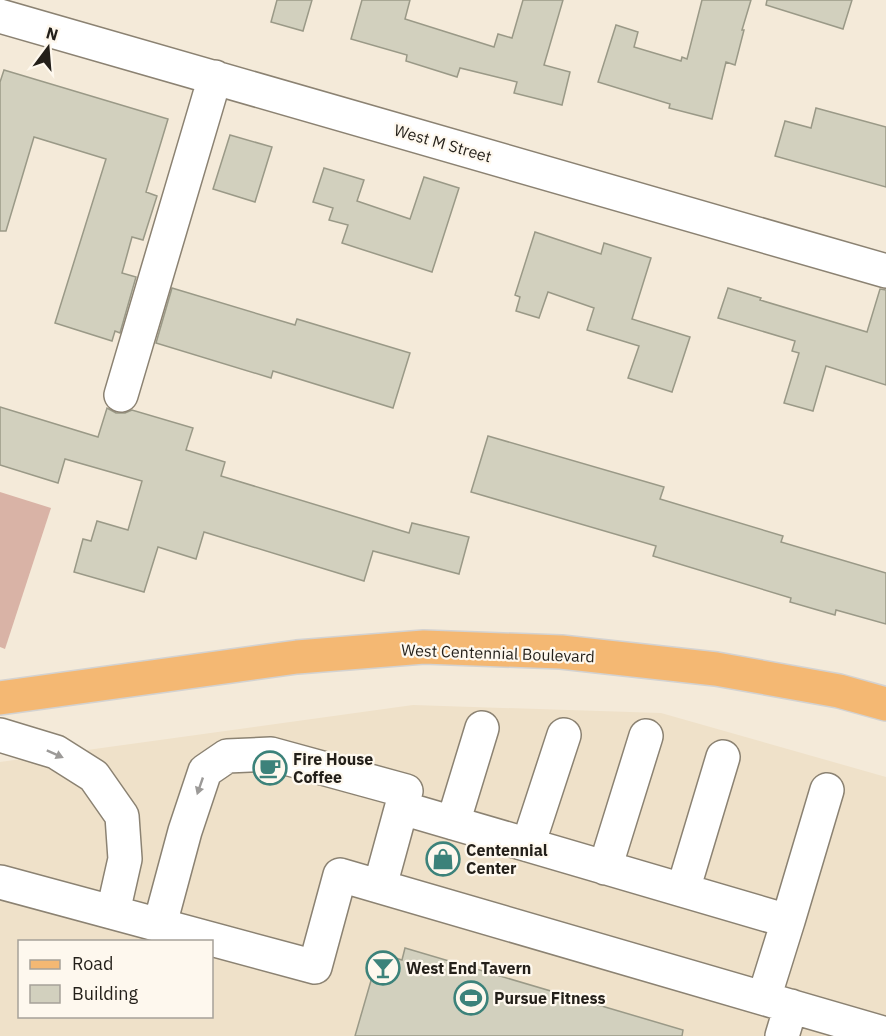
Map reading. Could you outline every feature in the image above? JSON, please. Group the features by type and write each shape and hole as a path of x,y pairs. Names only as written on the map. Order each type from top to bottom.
{"main road":[{"name":"West Centennial Boulevard","path":"0,698 297,657 424,647 561,652 716,669 839,692 886,704"}],"street":[{"name":"West M Street","path":"0,16 886,271"},
{"path":"121,395 215,77"},
{"path":"453,823 482,729"},
{"path":"0,735 56,752 94,776 122,816 125,859 113,912"},
{"path":"528,845 564,735"},
{"path":"606,868 645,736"},
{"path":"160,924 185,831 205,771 226,756 270,754 404,800 453,823 788,921"},
{"path":"683,890 723,757"},
{"path":"779,1013 788,921 827,790"},
{"path":"380,886 404,800"},
{"path":"0,882 315,967 340,875 779,1013 886,1034"}],"shaded area":[{"path":"0,492 51,508 5,649 0,647"},
{"name":"Centennial Center","path":"413,705 661,713 886,777 886,1036 0,1036 0,762"}],"building":[{"path":"277,0 312,0 303,31 271,22"},
{"path":"362,0 410,0 405,19 494,47 498,34 512,38 523,0 563,0 544,65 570,72 562,105 514,93 517,82 460,68 457,77 406,61 407,55 351,39"},
{"path":"702,0 751,0 735,65 726,62 712,119 669,108 670,104 598,82 616,25 638,32 634,47 681,61 682,57 687,59"},
{"path":"767,0 852,0 843,29 766,5"},
{"path":"4,70 168,119 146,192 157,196 143,240 132,237 122,273 136,277 120,333 115,331 112,341 55,323 106,159 34,137 6,231 0,231 0,82"},
{"path":"816,108 886,127 886,187 775,156 785,121 811,128"},
{"path":"230,135 272,147 255,202 213,189"},
{"path":"324,168 364,180 357,201 410,219 424,177 459,188 432,272 342,243 348,225 329,220 333,208 313,202"},
{"path":"535,232 601,254 604,243 651,258 632,319 690,337 672,392 628,378 639,346 587,330 594,308 548,292 539,318 516,311 520,297 515,295"},
{"path":"172,288 295,325 297,319 410,353 393,408 273,371 271,378 156,343"},
{"path":"728,288 867,332 880,289 886,290 886,385 826,366 813,411 784,403 799,353 792,351 795,341 718,318"},
{"path":"0,407 98,437 107,408 116,413 132,410 193,428 186,450 225,462 221,476 409,533 412,523 469,537 459,574 373,551 364,581 204,532 196,559 158,547 144,592 74,572 83,539 91,541 97,521 128,530 142,481 65,459 58,483 0,465"},
{"path":"488,436 664,487 660,499 783,536 781,542 886,573 886,624 836,610 835,615 790,602 791,598 653,556 656,546 471,492"},
{"name":"Pursue Fitness","path":"405,948 683,1030 682,1036 355,1036 379,953 402,960"}],"place":[{"name":"Fire House Coffee","path":"270,768"},
{"name":"Centennial Center","path":"443,859"},
{"name":"West End Tavern","path":"383,968"},
{"name":"Pursue Fitness","path":"471,998"}]}
